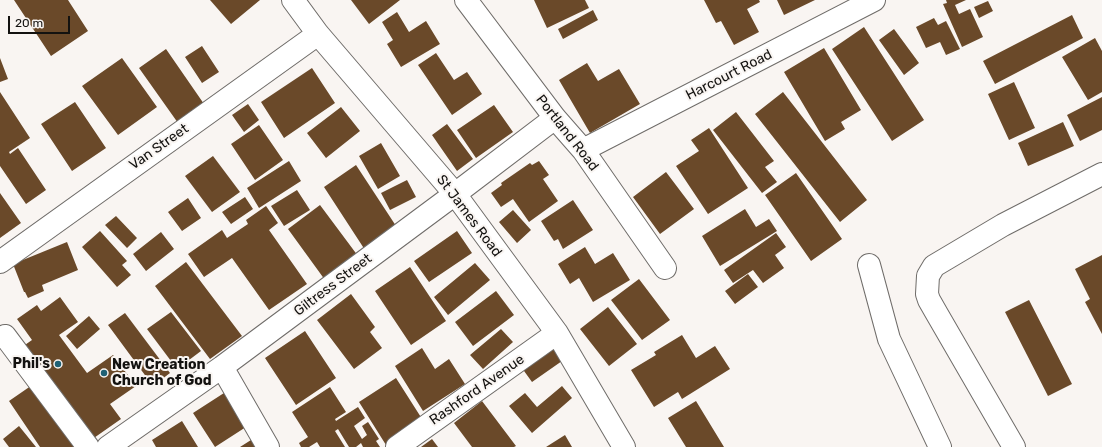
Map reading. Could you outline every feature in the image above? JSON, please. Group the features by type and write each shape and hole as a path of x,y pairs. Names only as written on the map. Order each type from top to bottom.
{"street":[{"name":"St James Road","path":"293,0 318,34 455,194 557,333 624,447"},
{"name":"Portland Road","path":"466,0 554,118 583,150 665,268"},
{"name":"Harcourt Road","path":"583,150 874,0"},
{"name":"Van Street","path":"0,262 318,34"},
{"name":"Giltress Street","path":"108,447 222,367 455,194 554,118"},
{"path":"1014,447 929,300 927,294 928,276 934,266 1003,225 1102,174"},
{"path":"869,265 889,339 940,447"},
{"name":"Rashford Avenue","path":"397,447 557,333"},
{"path":"5,336 88,447"},
{"path":"222,367 268,447"}],"building":[{"path":"14,0 68,0 88,31 51,56"},
{"path":"210,0 260,0 231,24"},
{"path":"351,0 400,0 369,24"},
{"path":"534,0 585,0 589,8 547,28"},
{"path":"704,0 759,0 760,2 747,9 759,32 734,45 721,21 716,23"},
{"path":"777,0 815,0 784,15"},
{"path":"946,0 966,0 955,5 959,14 970,9 983,37 962,47 943,4 947,3"},
{"path":"988,1 993,11 979,18 974,7"},
{"path":"593,10 598,20 563,39 558,29"},
{"path":"397,12 409,32 426,21 440,44 401,67 387,44 393,40 382,22"},
{"path":"1072,15 1083,38 995,84 983,61"},
{"path":"934,18 938,25 946,21 960,49 946,55 940,42 926,48 916,27"},
{"path":"864,27 924,120 892,141 832,49"},
{"path":"894,29 919,63 904,75 879,40"},
{"path":"1095,38 1102,51 1102,92 1088,100 1062,57"},
{"path":"202,46 219,72 202,83 185,57"},
{"path":"824,48 861,110 841,122 845,129 825,141 784,72"},
{"path":"166,49 204,104 178,123 139,68"},
{"path":"436,53 454,80 467,72 482,94 452,115 418,65"},
{"path":"0,58 8,79 0,82"},
{"path":"122,58 157,107 118,135 82,86"},
{"path":"587,63 598,81 619,69 640,104 590,133 559,80"},
{"path":"312,68 335,103 284,138 261,102"},
{"path":"1014,82 1035,128 1009,140 988,94"},
{"path":"0,92 30,138 9,152 10,154 18,148 46,190 26,204 0,166"},
{"path":"783,92 867,200 840,222 755,114"},
{"path":"1102,97 1102,130 1080,141 1067,115"},
{"path":"75,102 106,148 72,171 41,124"},
{"path":"248,104 259,120 244,132 232,115"},
{"path":"494,105 513,132 476,158 457,130"},
{"path":"341,107 360,131 326,158 307,133"},
{"path":"736,112 774,161 765,167 777,182 762,193 713,130"},
{"path":"1063,122 1074,146 1028,166 1018,143"},
{"path":"447,124 473,159 457,171 432,135"},
{"path":"259,125 283,160 255,180 231,144"},
{"path":"709,128 748,188 708,214 676,166 699,151 691,140"},
{"path":"381,143 400,176 378,189 359,156"},
{"path":"213,156 240,192 212,212 185,176"},
{"path":"289,161 301,181 259,208 247,188"},
{"path":"539,161 549,175 543,179 558,201 529,222 513,199 501,207 491,193 502,185 501,183 530,163 532,165"},
{"path":"356,165 398,229 365,250 324,187"},
{"path":"666,172 694,209 660,234 633,197"},
{"path":"796,173 842,239 811,261 765,195"},
{"path":"407,180 416,197 390,210 381,193"},
{"path":"297,190 310,210 284,226 271,206"},
{"path":"0,193 21,223 0,238"},
{"path":"245,197 253,209 231,224 222,212"},
{"path":"188,198 201,218 182,231 168,212"},
{"path":"573,200 593,230 563,249 558,239 554,241 541,221"},
{"path":"320,205 358,256 325,280 288,229"},
{"path":"266,206 278,223 269,230 307,284 269,310 232,258 204,277 188,254 222,230 227,238 248,224 246,220"},
{"path":"745,209 756,227 769,219 777,231 720,266 702,236"},
{"path":"513,210 531,230 517,243 499,222"},
{"path":"116,216 137,238 127,248 105,225"},
{"path":"100,231 127,261 122,265 131,275 117,287 82,247"},
{"path":"457,231 472,253 429,282 414,261"},
{"path":"161,232 174,249 146,271 133,254"},
{"path":"776,233 786,247 775,255 784,268 763,283 753,270 733,283 724,270"},
{"path":"67,242 78,270 42,285 44,291 28,298 24,292 13,264"},
{"path":"585,247 595,264 613,253 630,280 593,302 579,278 570,284 558,264"},
{"path":"1102,255 1102,334 1085,302 1090,299 1075,269"},
{"path":"186,262 242,336 210,359 155,286"},
{"path":"475,263 490,280 448,315 434,297"},
{"path":"410,267 446,321 411,345 375,291"},
{"path":"748,274 758,287 735,304 725,291"},
{"path":"639,279 670,320 642,340 611,300"},
{"path":"496,291 514,315 473,346 455,322"},
{"path":"351,294 375,327 370,332 382,348 354,369 317,320"},
{"name":"Phil's","path":"60,297 78,322 59,335 87,373 113,355 136,386 110,404 121,419 91,440 22,347 32,340 17,319 37,305 41,311"},
{"path":"1029,300 1072,384 1048,396 1005,312"},
{"path":"608,307 637,344 609,366 580,329"},
{"path":"171,312 201,351 177,369 147,329"},
{"path":"125,313 170,373 153,386 108,325"},
{"path":"89,316 100,329 77,349 66,336"},
{"path":"501,329 513,342 483,369 470,355"},
{"path":"305,331 336,378 296,405 265,358"},
{"path":"682,335 696,358 715,346 730,369 682,399 678,392 654,407 631,370 656,355 654,352"},
{"path":"550,343 562,361 532,382 519,364"},
{"path":"422,348 435,369 449,359 465,384 423,411 395,366"},
{"path":"396,378 424,422 386,445 359,402"},
{"path":"38,381 76,447 40,447 9,401"},
{"path":"562,386 572,398 532,433 509,406 525,393 537,407"},
{"path":"330,387 346,412 335,419 336,421 358,407 365,418 354,426 362,439 367,435 362,426 368,422 379,439 376,441 380,447 363,447 361,443 356,447 349,447 338,429 335,431 345,447 320,447 317,442 309,447 301,447 299,443 308,437 292,412"},
{"path":"224,393 246,427 215,447 193,413"},
{"path":"482,401 516,446 472,447 454,423"},
{"path":"696,401 724,447 686,447 668,418"},
{"path":"182,421 198,447 156,447 152,440"},
{"path":"19,426 36,447 9,447 3,439"},
{"path":"565,435 572,447 546,447"},
{"path":"432,439 438,447 421,447"},
{"path":"251,440 256,447 240,447"}],"place":[{"name":"Phil's","path":"58,364"},
{"name":"New Creation Church of God","path":"104,373"}]}
